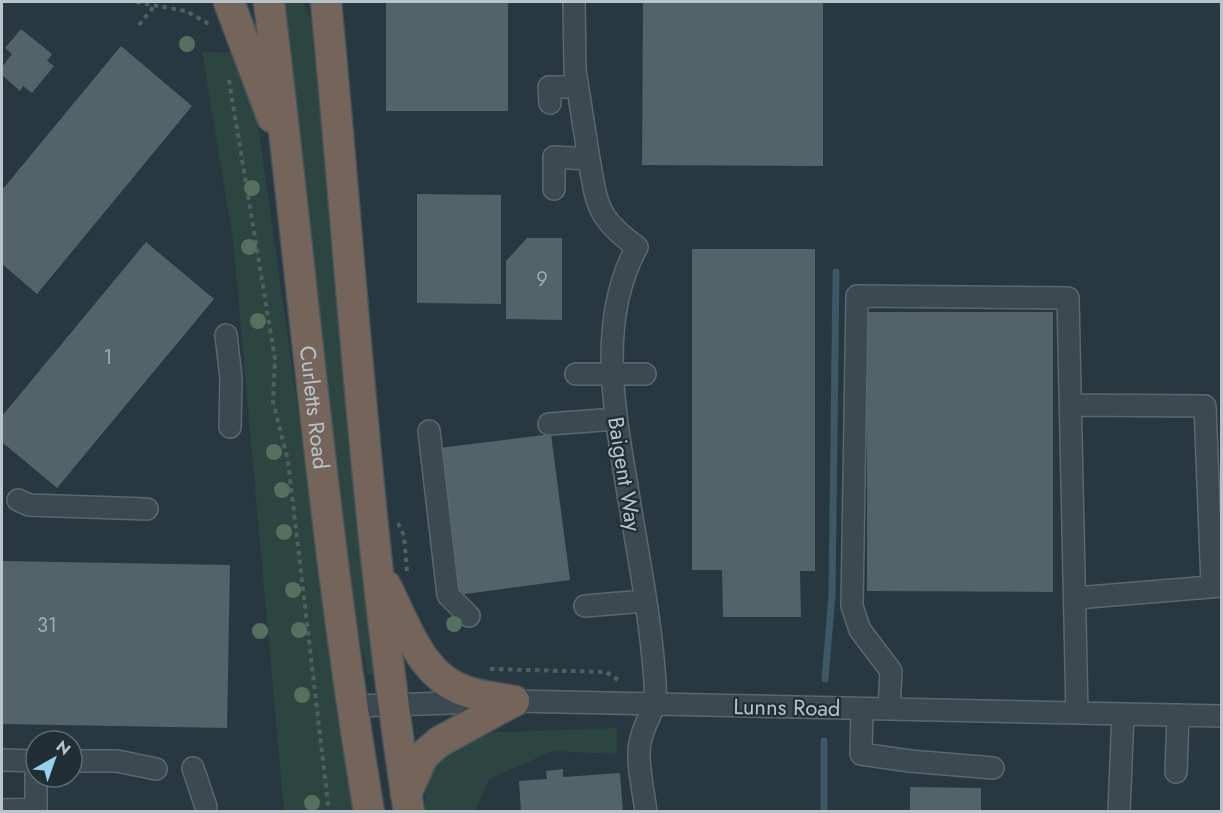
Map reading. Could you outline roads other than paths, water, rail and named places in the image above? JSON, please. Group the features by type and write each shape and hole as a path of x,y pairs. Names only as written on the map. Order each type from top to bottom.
{"highway":[{"path":"229,2 288,159"},
{"name":"Curletts Road","path":"269,2 353,706 369,812"},
{"name":"Curletts Road","path":"326,2 378,569 392,703 408,803"},
{"path":"378,569 422,657 434,674 467,692 514,701"},
{"path":"408,803 423,756 439,741 514,701"}],"street":[{"path":"554,189 554,157 588,159 577,87 574,2"},
{"path":"550,103 549,87 577,87"},
{"name":"Baigent Way","path":"588,159 596,203 603,216 617,232 637,247 626,266 620,289 612,373 616,419 645,601 656,705"},
{"path":"889,710 891,671 860,630 852,606 857,296 1068,298 1077,713"},
{"path":"226,335 231,378 230,427"},
{"path":"576,374 645,374"},
{"path":"1071,405 1205,406 1217,586 1076,598"},
{"path":"549,424 616,419"},
{"path":"429,431 448,595 469,616"},
{"path":"18,500 29,506 147,509"},
{"path":"585,606 645,601"},
{"name":"Lunns Road","path":"353,706 514,701 1221,716"},
{"path":"646,812 639,744 656,705"},
{"path":"862,709 861,754 993,768"},
{"path":"1119,812 1123,714"},
{"path":"1176,772 1178,715"},
{"path":"2,760 24,761"},
{"path":"84,761 117,761 156,769"},
{"path":"193,768 206,807"},
{"path":"4,810 36,810 36,789"}],"waterway":[{"path":"825,679 832,595 836,272"},
{"path":"824,741 824,812"}]}
